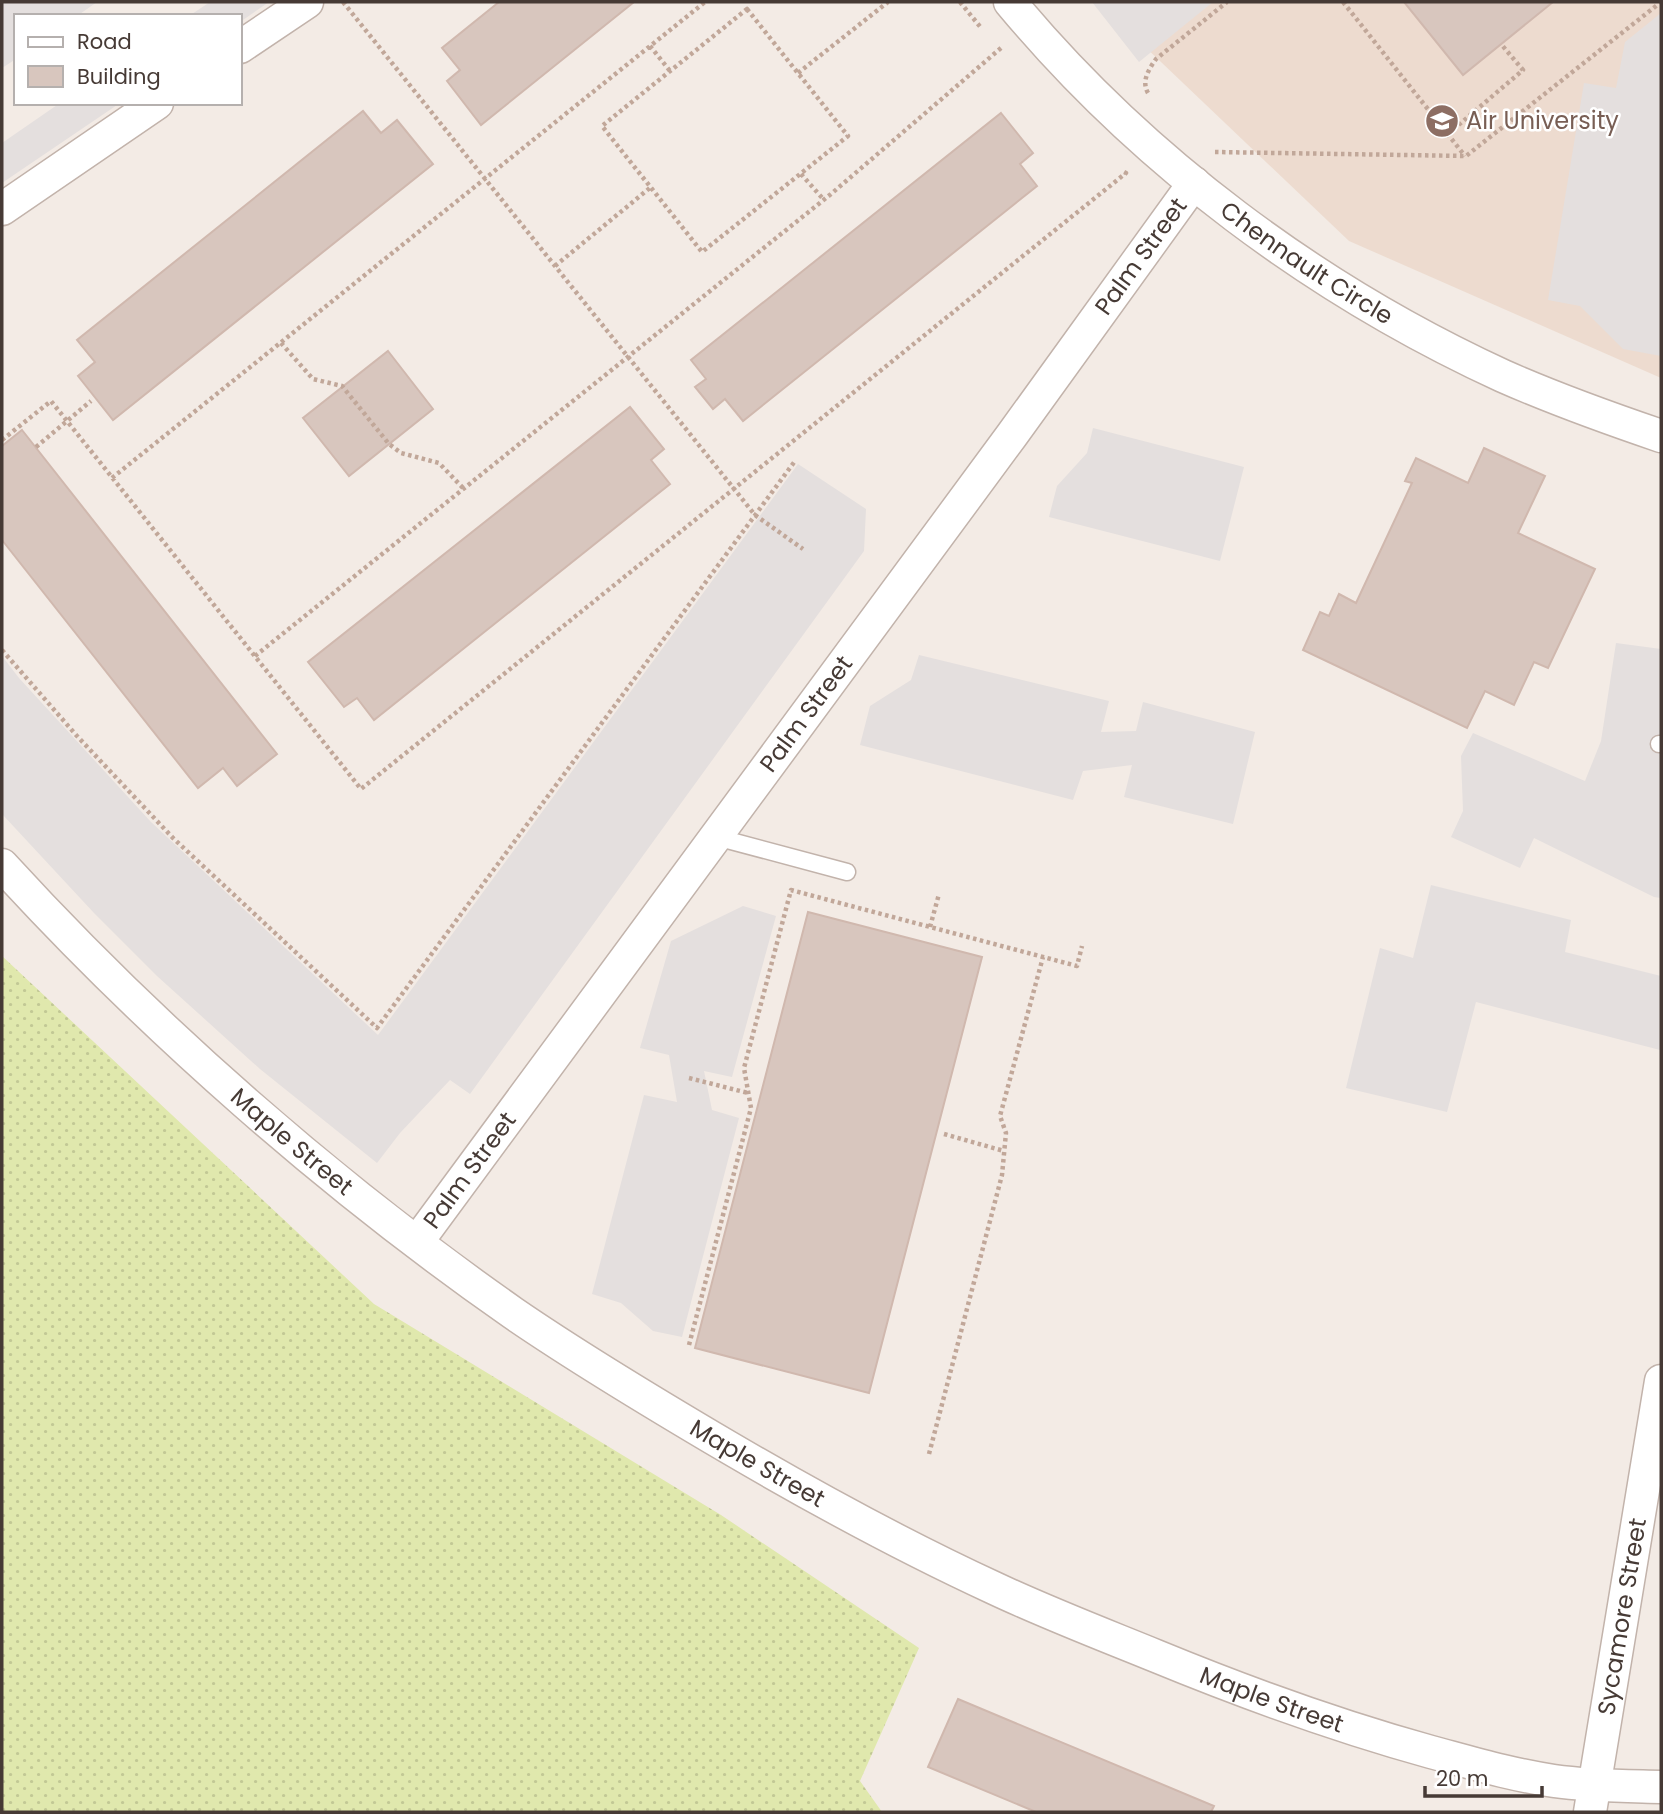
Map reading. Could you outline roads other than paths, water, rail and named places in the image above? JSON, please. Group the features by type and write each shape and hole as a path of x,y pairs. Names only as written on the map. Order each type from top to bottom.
{"street":[{"path":"242,46 307,2"},
{"name":"Chennault Circle","path":"1010,2 1123,121 1194,183 1310,268 1428,337 1502,375 1543,393 1661,436"},
{"path":"2,209 154,105"},
{"name":"Palm Street","path":"417,1242 1194,183"},
{"name":"Maple Street","path":"2,865 122,989 221,1081 417,1242 514,1313 657,1405 848,1515 995,1588 1201,1675 1374,1736 1509,1773 1560,1782 1592,1798 1661,1787"},
{"name":"Sycamore Street","path":"1592,1798 1661,1381"}],"lane":[{"path":"716,837 847,872"}],"place":[{"name":"Air University","path":"1442,121"}]}
